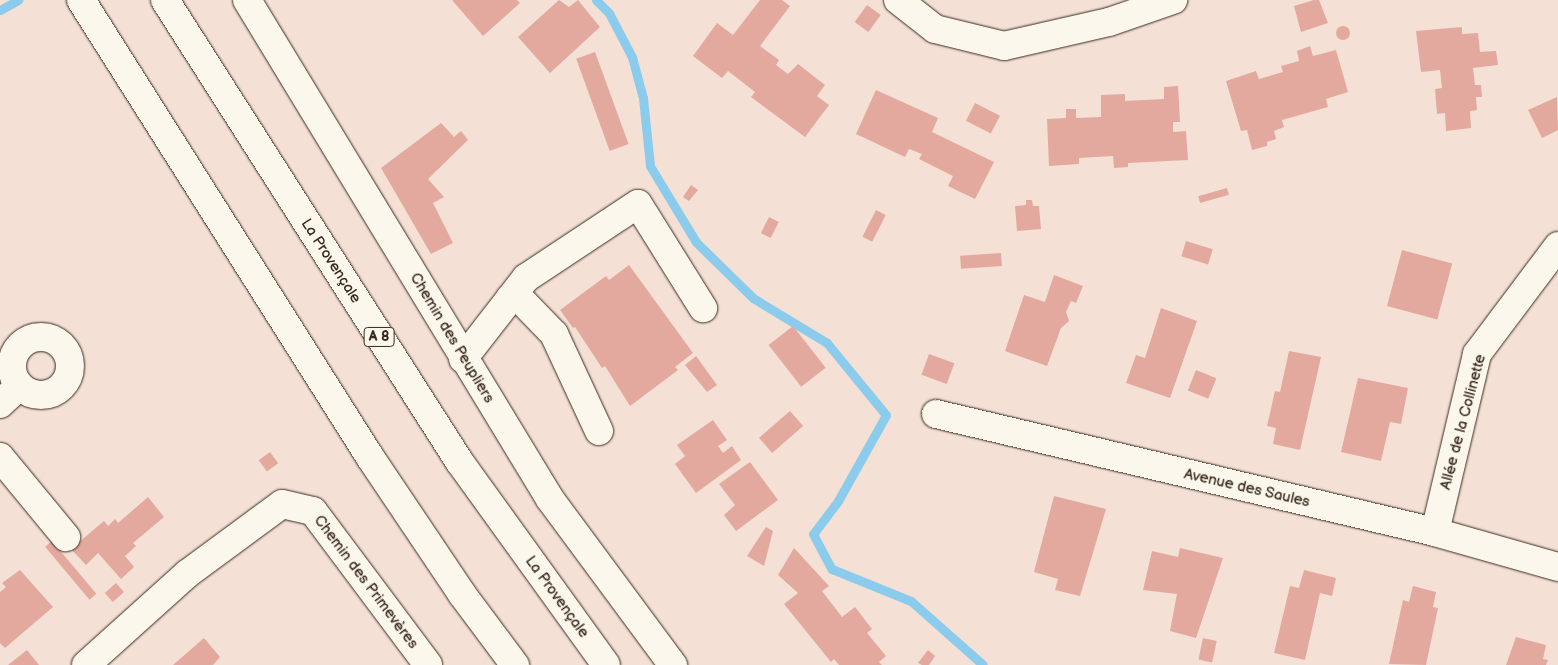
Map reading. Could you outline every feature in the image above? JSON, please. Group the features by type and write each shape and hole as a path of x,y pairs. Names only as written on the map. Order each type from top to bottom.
{"main road":[{"path":"81,0 370,457 462,594 515,665"},
{"name":"La Provençale","path":"165,0 459,461 606,665"},
{"name":"Chemin des Peupliers","path":"247,0 463,359 550,499 673,665"},
{"path":"898,0 935,29 1004,46 1109,22 1173,0"},
{"path":"463,359 526,278 638,204 703,308"},
{"name":"Allée de la Collinette","path":"1435,532 1477,354 1558,246"},
{"path":"510,298 522,301 554,334 599,431"},
{"name":"Avenue des Saules","path":"936,414 1435,532 1558,566"},
{"path":"0,457 66,537"},
{"name":"Chemin des Primevères","path":"86,665 187,574 282,504 313,511 428,665"}],"building":[{"path":"452,0 517,0 520,3 483,36"},
{"path":"559,0 569,7 578,0 600,27 550,73 518,37"},
{"path":"760,0 782,0 790,6 760,46 779,60 776,65 788,74 798,64 825,85 817,96 829,105 805,137 751,97 755,92 728,71 722,78 693,56 717,23 733,35"},
{"path":"1319,0 1328,23 1301,32 1294,6"},
{"path":"867,5 881,15 868,32 855,22"},
{"path":"1340,26 1346,26 1350,33 1346,40 1340,40 1336,36 1336,30"},
{"path":"1462,27 1462,34 1478,33 1480,52 1496,51 1498,65 1473,68 1475,85 1481,85 1482,97 1476,97 1477,110 1470,111 1471,128 1446,131 1445,113 1437,114 1435,89 1442,88 1440,70 1421,72 1416,31"},
{"path":"1310,46 1313,56 1336,50 1348,92 1326,99 1328,107 1282,120 1284,127 1274,131 1276,139 1267,142 1267,146 1252,150 1247,130 1241,131 1226,81 1256,71 1259,79 1283,72 1281,66 1299,61 1297,51"},
{"path":"595,52 629,144 610,151 576,59"},
{"path":"1178,86 1180,122 1173,122 1173,132 1186,131 1188,160 1128,163 1128,167 1114,168 1113,156 1079,158 1079,164 1049,166 1047,119 1066,118 1066,109 1076,109 1076,118 1101,117 1101,95 1125,94 1125,101 1164,99 1164,87"},
{"path":"876,90 938,118 932,132 994,162 975,199 948,186 953,176 919,159 922,154 909,149 905,157 856,134"},
{"path":"1557,97 1558,130 1542,138 1528,110"},
{"path":"975,103 1000,116 991,134 966,121"},
{"path":"441,123 454,137 461,131 468,140 428,179 444,197 433,203 453,243 431,254 381,168"},
{"path":"691,185 698,190 689,201 683,197"},
{"path":"1227,188 1229,195 1200,203 1198,196"},
{"path":"1026,200 1032,200 1033,206 1039,206 1041,229 1017,231 1015,206 1026,205"},
{"path":"876,210 886,215 872,242 862,237"},
{"path":"769,217 779,222 771,238 761,233"},
{"path":"1186,241 1213,249 1208,264 1181,256"},
{"path":"1402,250 1452,263 1437,319 1387,306"},
{"path":"1001,253 1002,266 961,269 960,256"},
{"path":"629,265 693,353 675,367 678,370 630,406 605,366 602,368 575,327 573,328 560,310 606,276 609,280"},
{"path":"1054,275 1083,286 1076,303 1071,301 1066,312 1069,321 1061,328 1047,366 1005,351 1024,295 1045,302"},
{"path":"1161,308 1197,321 1170,398 1126,383 1136,355 1145,358"},
{"path":"793,326 826,368 801,387 769,345"},
{"path":"1289,351 1321,357 1300,450 1273,444 1276,428 1267,426 1275,391 1280,392"},
{"path":"929,354 954,363 947,384 921,375"},
{"path":"696,356 717,385 707,392 685,365"},
{"path":"1196,370 1216,378 1208,399 1188,390"},
{"path":"1358,378 1408,388 1401,424 1390,422 1381,461 1341,452"},
{"path":"790,411 803,426 772,453 759,438"},
{"path":"713,420 727,440 718,446 723,453 732,446 741,460 696,493 675,464 685,456 677,445"},
{"path":"270,452 278,463 267,472 259,460"},
{"path":"750,462 778,500 736,531 724,515 735,505 719,484"},
{"path":"1054,496 1106,509 1080,596 1055,590 1058,579 1034,572"},
{"path":"148,497 164,517 133,543 136,546 125,556 134,567 121,579 98,553 86,565 71,549 104,521 108,526 115,519 118,523"},
{"path":"766,527 773,531 764,566 747,556"},
{"path":"52,541 96,594 89,600 45,547"},
{"path":"794,548 829,586 822,591 842,617 855,607 872,629 867,633 886,656 879,662 882,665 839,665 834,659 831,662 784,604 798,593 778,575"},
{"path":"1180,548 1223,558 1196,638 1170,631 1177,594 1143,590 1152,551 1178,557"},
{"path":"20,570 53,607 5,648 0,643 0,592 6,587 2,583"},
{"path":"1304,570 1336,578 1332,596 1320,593 1305,660 1274,653 1290,586 1299,588"},
{"path":"116,583 124,592 113,602 105,593"},
{"path":"1413,586 1436,592 1433,607 1438,608 1426,665 1389,664 1403,600 1409,602"},
{"path":"1516,637 1546,645 1543,659 1548,660 1546,665 1506,665"},
{"path":"204,638 220,657 213,665 173,665"},
{"path":"1203,638 1217,641 1212,662 1198,660"},
{"path":"27,650 39,665 8,665"},
{"path":"928,650 935,656 929,665 918,663"}],"waterway":[{"path":"0,10 18,0"},
{"path":"596,0 609,13 632,57 643,98 650,166 696,242 753,298 827,343 886,415 838,501 813,534 832,569 911,601 983,665"}]}
